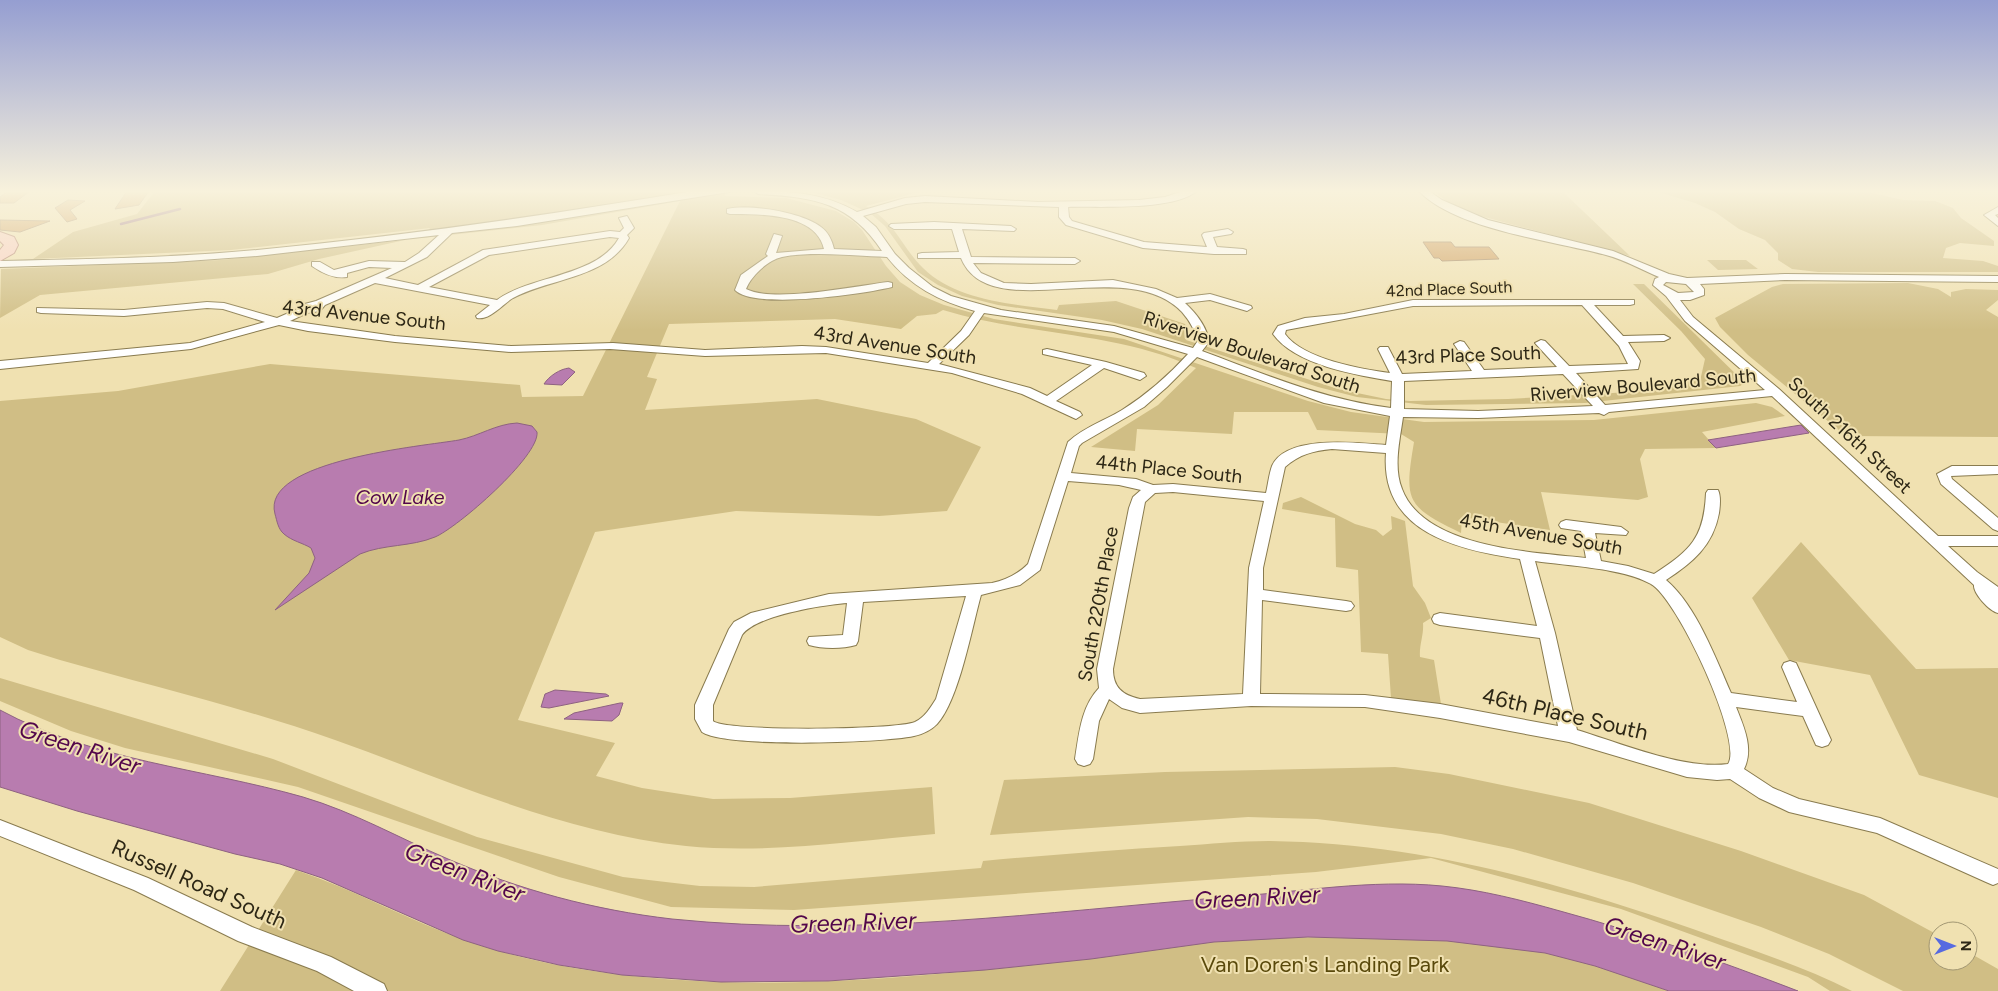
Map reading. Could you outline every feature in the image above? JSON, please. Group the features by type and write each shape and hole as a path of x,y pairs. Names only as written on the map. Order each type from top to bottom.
{"main road":[{"path":"0,258 9,250 11,245 9,240 3,237"}],"street":[{"path":"0,264 215,256 391,237"},
{"path":"41,310 124,313 207,305 236,309 278,322 305,310 316,309 320,306 319,304 407,265 423,256 443,237"},
{"path":"421,287 486,252 588,237"},
{"path":"481,316 498,303 519,291 602,260 620,247 623,237"},
{"path":"773,257 771,254 777,237"},
{"path":"823,237 833,252"},
{"name":"Riverview Boulevard South","path":"879,237 889,252 908,273 929,288 954,301 982,309 1121,330 1194,353 1317,397 1355,406 1434,415 1604,411 1775,392"},
{"path":"960,237 972,271 993,283 1030,288 1088,283 1122,284 1149,290 1176,301 1189,313 1203,338 1203,342 1152,395 1116,419 1079,439 1073,445 1035,566 1025,576 1011,583 975,590 856,596 817,601 756,618 740,626 735,633 704,705 704,723 710,729 732,733 850,735 907,731 926,725 936,714 944,699 975,590"},
{"path":"1114,237 1143,246 1243,252"},
{"path":"1208,237 1214,251"},
{"path":"1547,237 1627,259 1673,279 1685,281 1785,277 1998,279"},
{"path":"888,285 798,297 749,296 740,290 742,281 773,257 794,253 889,252"},
{"path":"1602,252 1636,266 1659,281 1673,279"},
{"path":"922,256 1075,262"},
{"path":"316,264 334,273 351,277"},
{"path":"334,273 369,264 407,265"},
{"path":"376,279 498,303"},
{"path":"1670,294 1696,293 1737,280"},
{"name":"South 216th Street","path":"1659,281 1658,287 1670,294 1684,314 1775,392 1972,576 1998,595"},
{"path":"1685,281 1696,293"},
{"name":"South 216th Street","path":"1696,293 1689,307 1699,327"},
{"path":"1176,301 1210,297 1248,308"},
{"path":"1585,302 1632,356 1636,365"},
{"name":"42nd Place South","path":"1280,337 1282,328 1291,324 1342,317 1399,304 1630,302"},
{"path":"931,366 965,333 982,309"},
{"name":"43rd Avenue South","path":"0,365 172,349 210,342 278,322 395,339 511,349 610,346 705,352 812,349 931,366 1018,388 1076,415"},
{"name":"43rd Place South","path":"1280,337 1288,346 1304,354 1363,372 1397,378 1623,369 1636,365"},
{"path":"1618,339 1664,338"},
{"path":"1541,343 1604,411"},
{"path":"1460,344 1480,374"},
{"path":"1251,700 1256,568 1279,466 1287,457 1296,452 1321,446 1392,449 1397,378 1384,349"},
{"path":"1048,352 1102,364 1140,376"},
{"path":"1048,401 1102,364"},
{"name":"45th Avenue South","path":"1392,449 1395,489 1403,505 1420,523 1461,543 1628,570 1656,580"},
{"path":"1998,470 1952,470 1944,474 1946,481 1998,526"},
{"name":"44th Place South","path":"1063,477 1136,483 1151,489 1173,488 1272,498"},
{"name":"South 220th Place","path":"1084,759 1093,707 1100,696 1108,689 1105,681 1105,669 1136,508 1138,500 1151,489"},
{"path":"1713,493 1712,523 1708,535 1686,559 1656,580 1670,592 1687,618 1724,699 1739,744 1740,757 1733,771 1766,792 1796,806 1880,826 1993,876"},
{"path":"1566,525 1622,532"},
{"path":"1587,528 1595,565"},
{"path":"1935,541 1998,540"},
{"path":"1526,555 1547,633 1569,735"},
{"name":"South 216th Street","path":"1972,576 1998,608"},
{"path":"1255,594 1346,606"},
{"path":"814,640 850,640 856,596"},
{"path":"1440,619 1547,633"},
{"path":"1790,667 1822,740"},
{"name":"46th Place South","path":"1108,689 1128,703 1140,706 1251,700 1332,700 1381,703 1449,712 1569,735 1687,770 1717,773 1733,771"},
{"path":"1724,699 1809,710"},
{"name":"Russell Road South","path":"0,828 141,884 245,934 324,964 376,991"}],"green space":[{"path":"65,237 346,237 231,250 33,259"},
{"path":"662,237 867,237 886,266 900,282 920,295 944,305 994,319 1124,339 1308,401 1351,412 1424,422 1594,420 1756,403 1772,407 1785,416 1702,432 1716,448 1645,449 1640,459 1648,497 1638,500 1541,492 1550,530 1462,517 1461,533 1429,516 1413,500 1409,478 1414,442 1401,434 1317,430 1308,412 1234,412 1232,434 1137,429 1135,451 1091,447 1158,405 1196,368 1166,356 1135,347 1007,325 943,310 936,314 917,316 901,329 835,319 669,324 647,377 657,379 645,410 817,399 916,419 981,447 947,511 879,516 736,511 595,532 518,720 615,743 596,776 642,788 713,799 790,798 932,787 935,834 779,848 717,848 686,846 595,830 508,804 301,728 60,660 28,650 0,637 0,401 118,391 270,364 520,385 522,397 583,396"},
{"path":"893,237 899,237 915,259 936,279 968,294 1004,303 1057,310 1059,305 1116,301 1185,324 1190,335 1186,340 1338,389 1386,399 1410,401 1508,399 1630,392 1669,387 1662,382 1700,381 1705,359 1681,331 1633,284 1644,284 1745,383 1740,386 1585,403 1426,405 1357,397 1318,387 1142,329 1102,320 998,305 962,296 938,285 918,272"},
{"path":"1560,237 1610,237 1630,256"},
{"path":"1758,237 1989,237 1994,241 1994,246 1960,243 1946,248 1943,258 1983,261 1998,266 1998,272 1818,272 1792,269 1778,260 1778,253 1765,240"},
{"path":"405,240 319,259 268,274 40,295 0,318 1,269 221,260"},
{"path":"1707,260 1746,260 1758,269 1718,270"},
{"path":"1908,283 1938,289 1951,297 1951,292 1966,289 1998,290 1998,300 1986,310 1998,317 1998,437 1846,436 1748,355 1720,327 1715,318 1772,287 1783,284"},
{"path":"1301,497 1355,524 1376,530 1383,536 1392,529 1391,516 1405,521 1413,586 1425,603 1431,618 1423,623 1420,657 1434,660 1441,704 1391,698 1388,654 1361,652 1358,570 1336,567 1335,518 1282,509 1283,503"},
{"path":"1801,542 1916,669 1998,668 1998,798 1919,775 1870,675 1789,660 1752,598"},
{"path":"0,678 273,759 477,837 623,877 700,886 754,887 981,868 983,861 1081,853 1247,841 1324,843 1432,857 1485,868 1589,895 1753,950 1852,991 1830,991 1808,977 1621,909 1431,858 1316,872 794,910 671,907 559,877 298,787 125,748 71,731 0,701"},
{"path":"1395,767 1449,774 1589,803 1741,851 1864,895 1928,930 1928,971 1978,971 1978,958 1998,969 1998,991 1903,991 1829,954 1761,927 1633,883 1513,849 1441,834 1317,819 1248,817 990,835 1004,780 1165,772"},
{"name":"Van Doren's Landing Park","path":"296,870 339,886 443,932 496,950 591,971 689,981 766,983 904,977 1041,964 1232,940 1338,937 1443,940 1486,943 1528,949 1594,965 1669,991 220,991"}],"water":[{"path":"569,368 575,372 562,385 544,384 555,373"},
{"name":"Cow Lake","path":"517,423 532,426 537,432 534,443 512,473 461,520 435,537 360,554 275,610 309,573 315,558 311,548 284,534 277,522 275,514 277,496 293,481 318,468 349,459 414,446 459,440"},
{"path":"1801,425 1809,433 1716,448 1708,440"},
{"path":"555,690 606,694 609,696 549,708 541,707 545,694"},
{"path":"623,703 619,715 612,721 564,719 574,713"},
{"name":"Green River","path":"0,710 36,727 110,752 265,787 322,803 448,859 530,889 586,904 643,915 742,924 811,926 881,924 1020,916 1335,887 1415,884 1472,890 1531,903 1680,948 1798,991 1669,991 1595,966 1545,953 1447,941 1308,937 1214,942 1091,959 985,970 828,981 721,982 622,975 559,965 498,951 463,940 322,878 280,864 235,854 77,811 0,787"}],"building":[{"path":"1423,242 1451,242 1455,247 1489,247 1499,259 1442,261 1439,258 1434,258"}]}
